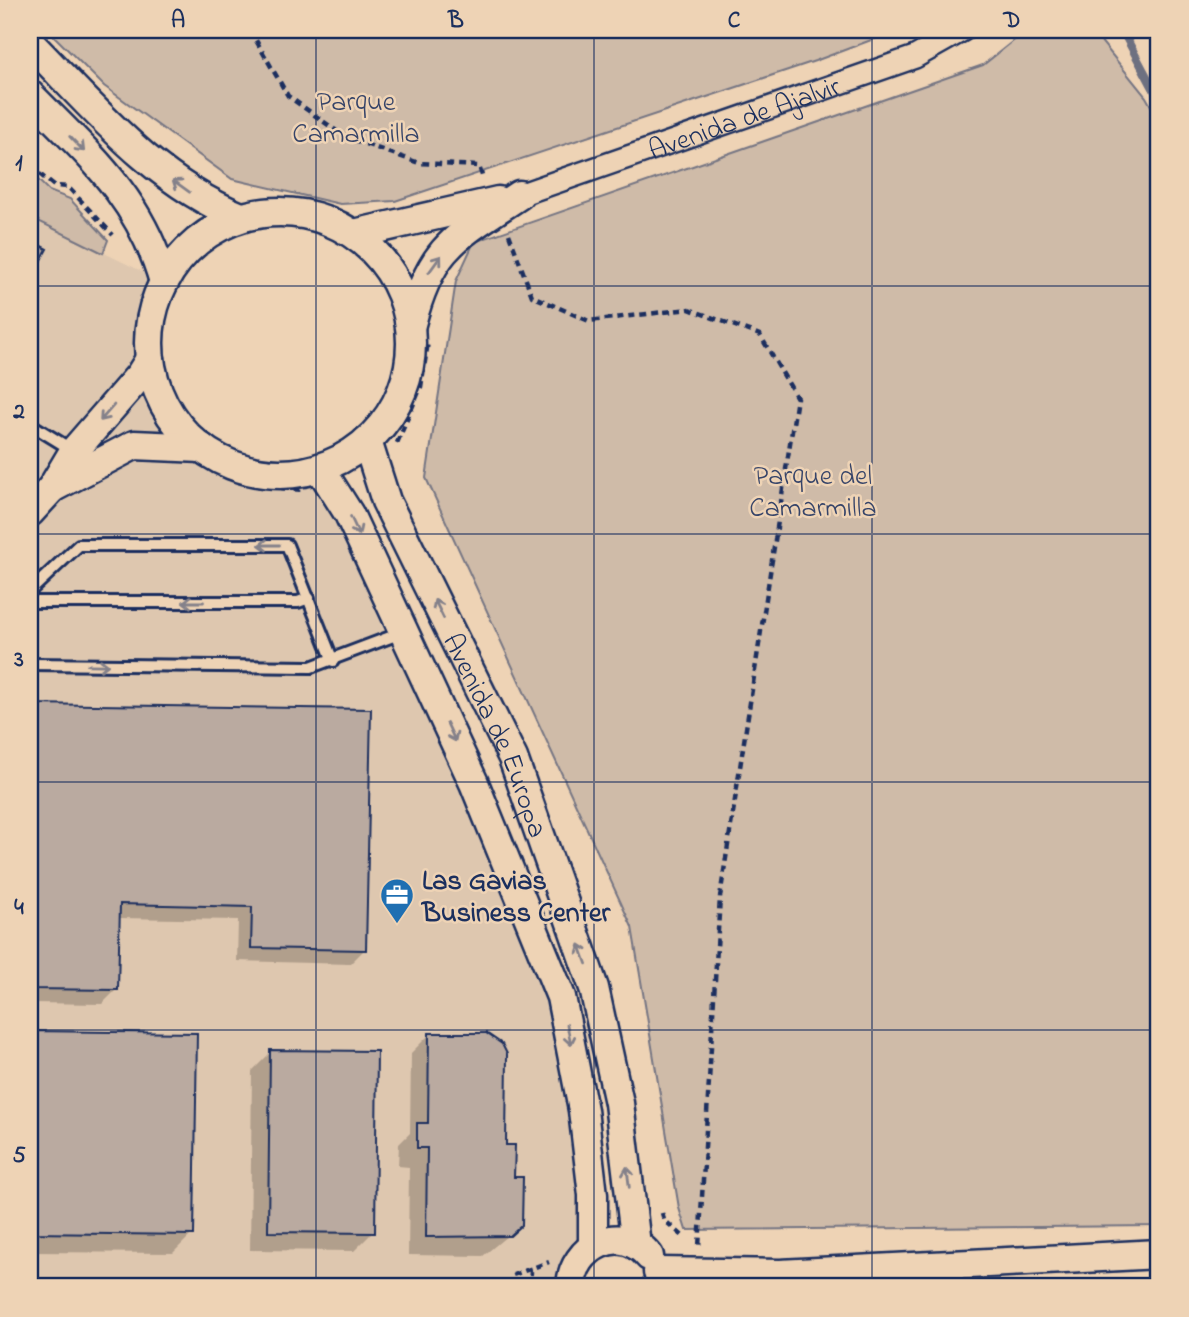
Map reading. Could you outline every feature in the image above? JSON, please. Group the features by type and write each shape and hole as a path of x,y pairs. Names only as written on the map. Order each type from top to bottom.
{"street":[{"name":"Avenida de Ajalvir","path":"354,234 519,195 915,57 963,30"},
{"path":"30,43 137,152 185,190 241,217"},
{"path":"30,95 106,173 143,223 164,282"},
{"name":"Avenida de Ajalvir","path":"419,331 420,289 431,266 456,238 519,195"},
{"path":"280,211 319,217 354,234 369,245 393,274 419,331 398,401 367,440 345,457 320,468 279,474 244,469 202,448 167,410 159,393 150,359 151,318 164,282 183,253 210,232 241,217 280,211"},
{"path":"30,512 52,488 74,452 140,375 150,359"},
{"name":"Avenida de Europa","path":"367,440 386,501 513,758 594,988 619,1103 636,1245"},
{"path":"52,488 134,445 202,448"},
{"name":"Avenida de Europa","path":"320,468 349,514 474,783 561,997 583,1110 593,1195 593,1245"},
{"path":"571,1287 576,1263 593,1245 607,1240 622,1240 646,1252 659,1280 698,1272 780,1274 1159,1254"}],"lane":[{"path":"30,424 74,452"},
{"path":"30,591 79,545 287,545 333,661"},
{"path":"30,602 298,602 309,597"},
{"path":"30,664 311,667 333,661 404,632"}],"path":[{"path":"250,30 288,96 345,137 419,163 479,166 491,203"},
{"path":"519,195 508,225 510,243 533,296 589,321 689,309 760,335 797,398 720,897 698,1272"},
{"path":"396,449 421,387 429,348 419,331"},
{"path":"661,1208 664,1220 684,1237"},
{"path":"513,1275 531,1271 530,1287"}],"shaded area":[{"path":"30,217 164,282 151,318 149,339 153,376 176,424 202,448 244,469 279,474 320,468 561,997 594,1195 571,1287 30,1287"}],"green space":[{"name":"Parque Camarmilla","path":"48,30 898,30 815,61 395,201 340,204 232,179 104,86"},
{"name":"Parque del Camarmilla","path":"1027,30 1092,30 1146,97 1159,120 1159,1226 686,1230 679,1208 632,927 426,478 456,281 474,242 983,65"},
{"path":"30,172 49,191 70,199 108,240 103,253 30,217"}],"building":[{"path":"30,240 47,249 30,280"},
{"path":"30,704 371,709 366,950 251,948 252,907 120,904 118,990 30,989"},
{"path":"30,1031 197,1033 194,1235 30,1233"},
{"path":"429,1033 486,1033 502,1044 507,1054 506,1145 515,1145 514,1177 523,1177 522,1225 510,1236 426,1237 427,1148 417,1148 417,1123 428,1123"},
{"path":"270,1050 377,1051 375,1233 268,1232"}],"waterway":[{"path":"1122,30 1159,99"}],"place":[{"name":"Las Gavias Business Center","path":"397,925"}]}
